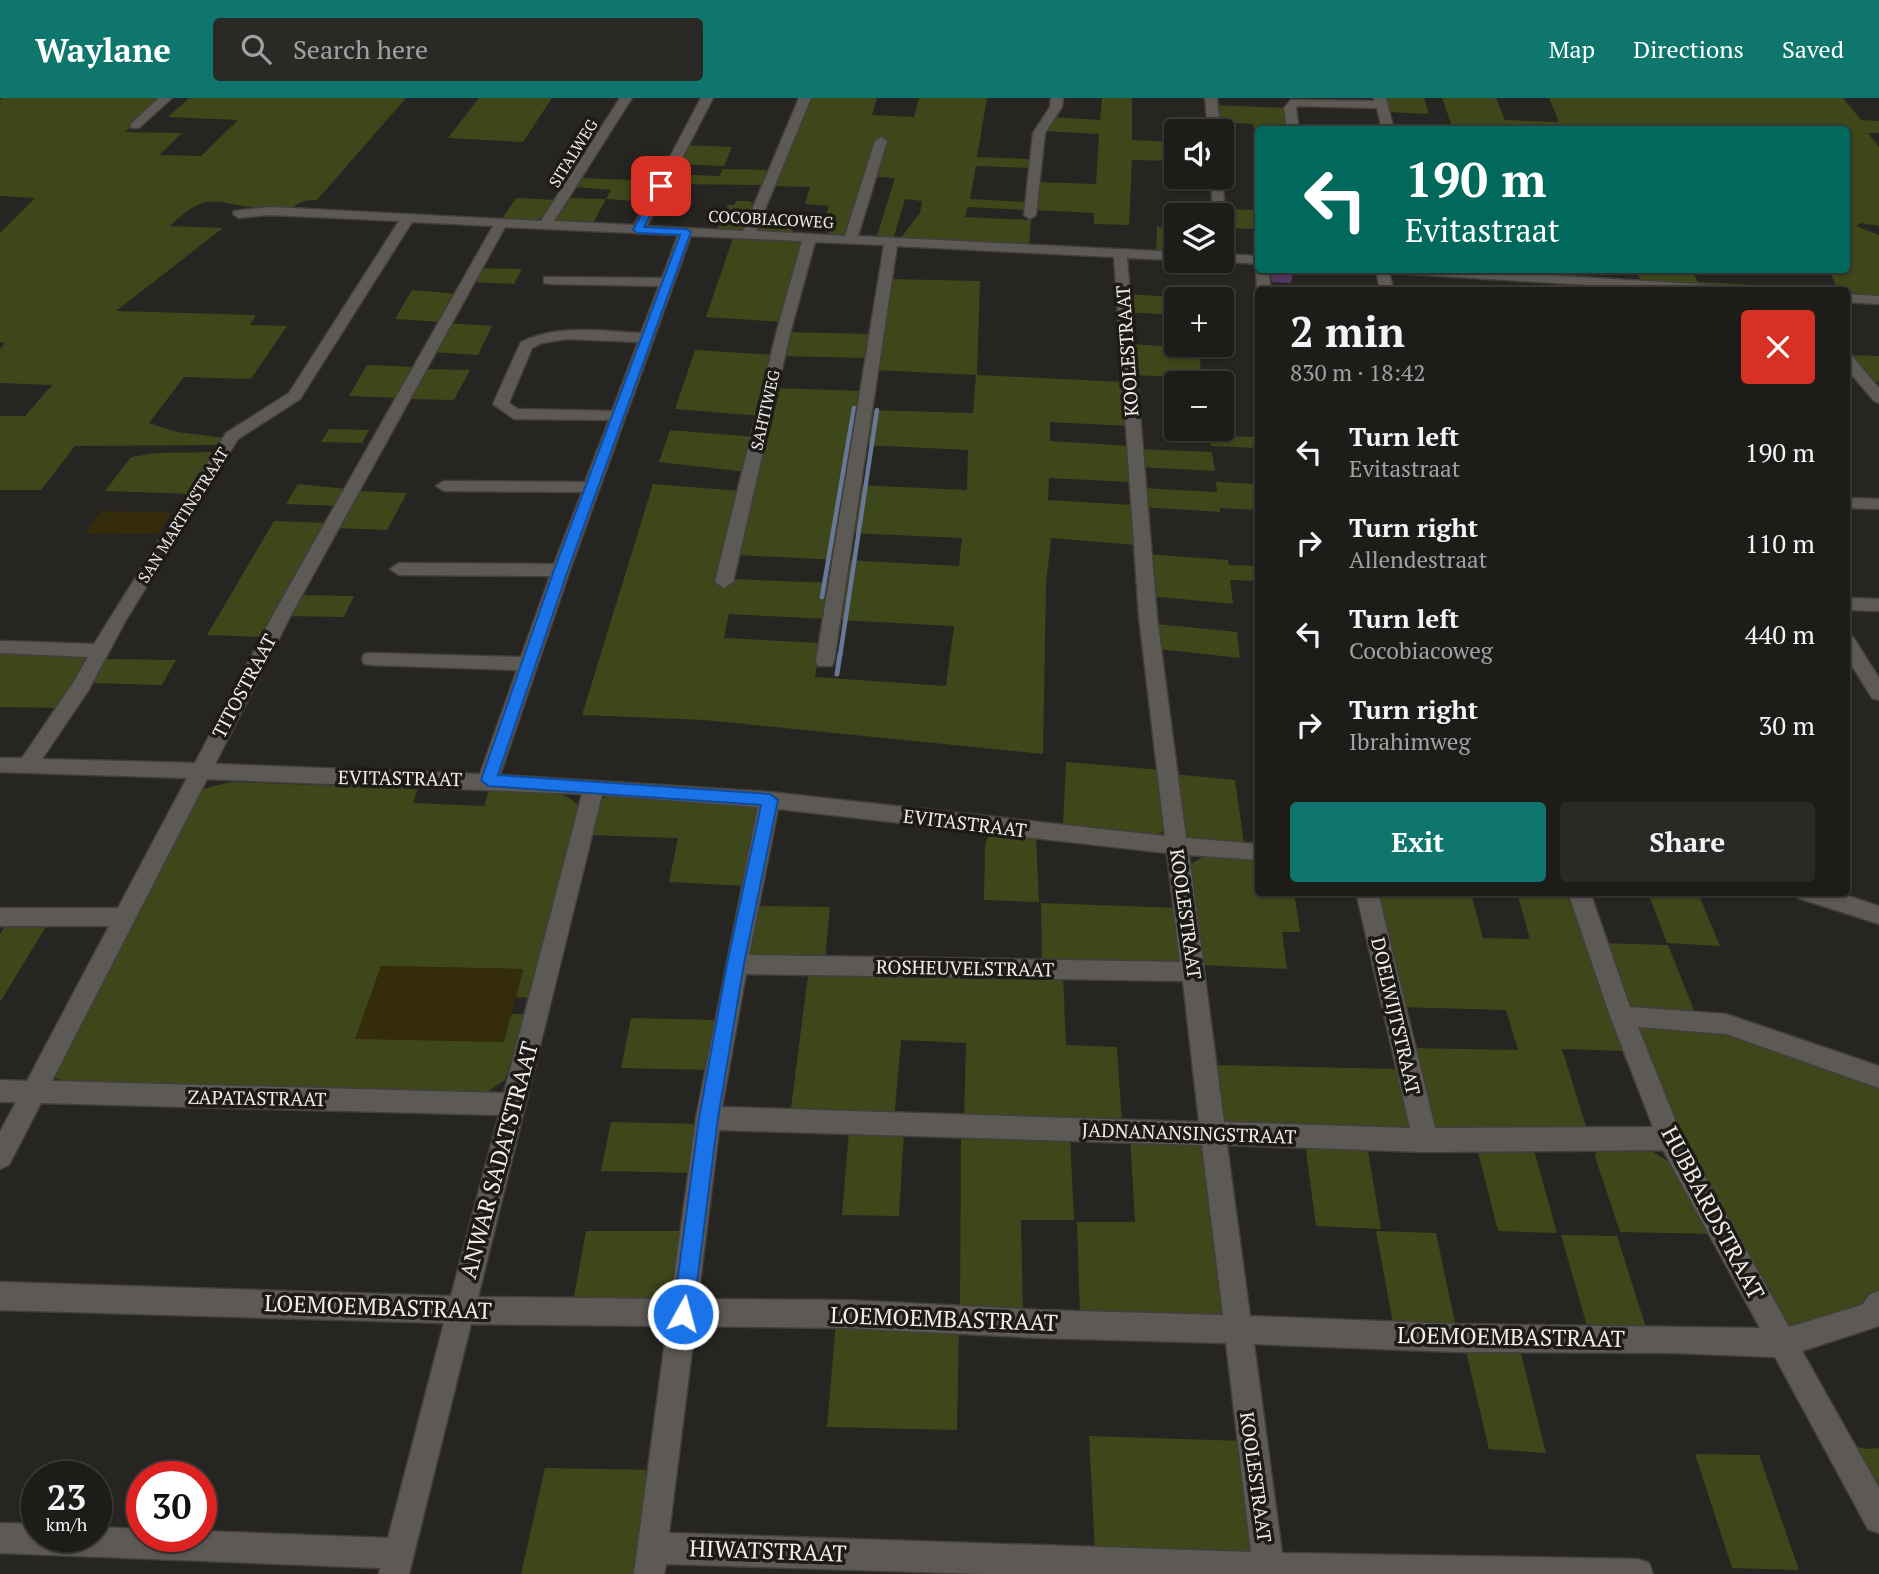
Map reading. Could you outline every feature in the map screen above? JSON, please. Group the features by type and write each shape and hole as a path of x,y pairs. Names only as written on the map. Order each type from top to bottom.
{"street":[{"path":"135,126 166,98"},
{"name":"SITALWEG","path":"545,225 626,98"},
{"path":"638,230 708,98"},
{"path":"748,235 805,98"},
{"path":"1030,215 1039,133 1056,107 1057,98"},
{"path":"1211,98 1213,119"},
{"path":"1292,126 1290,108 1295,102 1381,102 1387,126"},
{"path":"850,240 881,141"},
{"name":"COCOBIACOWEG","path":"239,214 270,211 1164,255"},
{"name":"SAN MARTINSTRAAT","path":"27,766 80,686 232,436 247,424 288,404 295,396 408,218"},
{"name":"TITOSTRAAT","path":"0,1157 282,615 501,223"},
{"path":"488,780 561,570 686,232"},
{"name":"SAHTIWEG","path":"724,583 784,330 809,238"},
{"path":"825,661 891,243"},
{"name":"KOOLESTRAAT","path":"1121,253 1124,330 1148,617 1269,1570"},
{"path":"1234,259 1255,260"},
{"path":"1460,273 1580,286 1636,284 1659,287"},
{"path":"1631,273 1636,284"},
{"path":"1488,275 1494,287"},
{"path":"549,280 666,282"},
{"path":"1850,298 1879,300"},
{"path":"617,416 514,414 501,404 526,345 532,341 549,336 646,338"},
{"path":"1850,363 1879,398"},
{"path":"444,486 592,487"},
{"path":"1850,503 1879,504"},
{"path":"400,569 561,570"},
{"path":"1850,604 1879,605"},
{"path":"0,647 100,650"},
{"path":"1850,647 1879,693"},
{"path":"371,659 528,664"},
{"name":"EVITASTRAAT","path":"0,765 488,780 770,800 1176,847 1255,852"},
{"name":"ANWAR SADATSTRAAT","path":"396,1564 594,788"},
{"path":"651,1561 708,1118 770,800"},
{"name":"DOELWIJTSTRAAT","path":"1368,896 1425,1140"},
{"name":"HUBBARDSTRAAT","path":"1580,896 1622,1016 1670,1138 1879,1518"},
{"path":"1819,896 1879,915"},
{"path":"0,917 125,917"},
{"name":"ROSHEUVELSTRAAT","path":"736,964 1195,972"},
{"path":"1622,1016 1726,1024 1879,1077"},
{"name":"ZAPATASTRAAT","path":"0,1091 514,1104"},
{"name":"JADNANANSINGSTRAAT","path":"708,1118 1425,1140 1670,1138"},
{"name":"LOEMOEMBASTRAAT","path":"0,1296 460,1310 847,1314 1040,1324 1457,1338 1673,1339 1783,1343 1871,1316 1879,1305"},
{"path":"0,1538 396,1564"},
{"name":"HIWATSTRAAT","path":"651,1561 1638,1574"}],"green space":[{"path":"2,98 162,98 125,132 182,133 159,155 201,156 238,120 168,117 189,98 406,98 317,200 303,201 282,210 206,202 184,214 170,226 223,228 116,311 256,315 250,325 287,326 251,379 184,377 149,423 177,432 226,438 222,445 75,446 41,490 0,490 0,416 25,416 52,385 0,383 0,349 5,343 0,342 0,233 35,198 0,196"},
{"path":"479,98 552,98 523,142 448,138"},
{"path":"808,98 877,98 872,115 914,117 919,98 987,98 977,157 1033,159 1032,168 976,166 970,199 1027,202 1026,210 968,207 965,217 1031,220 1029,246 899,240 920,213 922,201 905,199 893,240 876,239 895,178 875,177 854,236 836,237 821,229 829,206 805,204 810,187 771,186"},
{"path":"1102,98 1132,98 1132,140 1164,141 1164,161 1132,160 1129,225 1094,224 1094,213 1034,210 1037,182 1096,184 1099,134 1044,131 1053,117 1100,120"},
{"path":"1383,98 1424,98 1429,114 1387,112"},
{"path":"1442,98 1496,98 1505,120 1559,122 1549,98 1843,98 1861,120 1879,121 1879,133 1868,133 1879,147 1879,226 1861,223 1856,226 1879,235 1879,296 1850,295 1850,287 1837,287 1830,273 1850,273 1850,126 1452,126"},
{"path":"1215,105 1286,108 1289,126 1255,126 1255,134 1253,124 1234,123 1234,119 1217,119"},
{"path":"685,145 732,147 724,166 676,164"},
{"path":"723,169 770,170 763,185 664,184 670,174 719,176"},
{"path":"580,178 660,181 650,202 606,199 611,190 575,187"},
{"path":"516,198 557,200 544,215 534,221 501,220"},
{"path":"568,198 606,199 592,225 554,221"},
{"path":"736,201 750,201 754,205 743,232 717,229 728,205 734,205"},
{"path":"1234,209 1255,210 1255,229 1234,228"},
{"path":"760,214 798,216 791,235 756,231"},
{"path":"1157,227 1164,227 1164,253 1156,253"},
{"path":"733,238 797,241 802,245 783,322 706,317"},
{"path":"480,268 522,269 514,284 471,282"},
{"path":"1637,273 1694,273 1698,282 1756,287 1646,282 1640,279"},
{"path":"890,279 980,281 977,375 1124,382 1128,426 1050,422 1050,441 1129,446 1131,482 1049,478 1048,500 1133,505 1136,545 1051,538 1046,585 1043,754 705,720 582,715 653,484 741,491 729,579 832,583 826,619 729,614 724,638 820,643 815,677 946,686 954,626 837,620 846,560 959,566 962,538 850,533 857,485 967,490 968,450 863,445 869,410 973,413 976,375 875,370"},
{"path":"412,290 457,294 442,322 395,319"},
{"path":"1126,294 1164,296 1164,314 1126,312"},
{"path":"448,323 492,326 478,355 432,352"},
{"path":"786,332 871,334 867,358 781,356"},
{"path":"1129,344 1164,346 1164,357 1199,357 1201,371 1164,371 1164,376 1131,375"},
{"path":"695,350 775,355 761,416 675,409"},
{"path":"1850,355 1879,356 1879,382 1869,382"},
{"path":"367,365 417,367 399,398 349,396"},
{"path":"423,369 470,370 454,400 406,399"},
{"path":"774,388 864,391 839,560 735,555"},
{"path":"329,429 369,430 362,443 321,442"},
{"path":"670,430 756,437 747,472 659,462"},
{"path":"1234,436 1255,437 1255,448 1211,446 1210,441 1234,441"},
{"path":"1138,449 1212,452 1215,471 1139,467"},
{"path":"217,452 191,494 105,491 131,457 157,453"},
{"path":"1216,482 1255,484 1255,510 1220,508 1220,512 1143,507 1142,488 1217,492"},
{"path":"298,484 347,489 338,506 286,504"},
{"path":"356,491 407,493 387,530 335,528"},
{"path":"274,521 329,523 265,637 207,635"},
{"path":"1146,554 1228,560 1229,565 1255,566 1255,581 1230,580 1233,604 1149,596"},
{"path":"296,595 354,596 344,617 285,616"},
{"path":"1156,624 1237,632 1240,658 1158,649"},
{"path":"0,652 88,657 61,708 0,707"},
{"path":"103,659 176,660 162,685 88,683"},
{"path":"1066,762 1161,770 1163,832 1152,836 1063,826"},
{"path":"1173,774 1235,780 1244,844 1185,837"},
{"path":"231,782 418,789 413,803 484,806 489,790 536,790 559,794 577,804 578,812 530,998 516,997 523,969 381,966 356,1038 503,1042 511,1014 526,1014 505,1080 484,1094 68,1083 51,1076 198,790"},
{"path":"613,795 755,805 758,808 747,886 669,882 678,838 588,835 598,800"},
{"path":"990,833 1036,838 1039,902 984,900 985,844"},
{"path":"1204,856 1255,860 1255,896 1294,896 1300,932 1282,932 1287,969 1200,965 1189,865"},
{"path":"1373,896 1472,896 1483,938 1530,939 1518,896 1575,896 1627,1051 1562,1049 1589,1136 1440,1130 1431,1124 1406,1048 1518,1050 1506,1010 1398,1007"},
{"path":"1649,896 1699,896 1720,946 1667,943"},
{"path":"1041,903 1179,908 1183,959 1177,965 1042,963"},
{"path":"753,906 830,907 825,961 745,955"},
{"path":"6,925 47,925 0,1002 0,934"},
{"path":"1602,943 1668,945 1696,1015 1649,1012 1624,1001"},
{"path":"809,968 1063,975 1066,1045 1117,1047 1122,1126 964,1121 966,1043 901,1040 894,1120 790,1116"},
{"path":"631,1018 719,1020 712,1070 621,1068"},
{"path":"1710,1025 1879,1082 1879,1289 1856,1314 1787,1333 1677,1139 1637,1032 1641,1026"},
{"path":"1212,1065 1401,1069 1411,1131 1222,1126"},
{"path":"611,1122 702,1124 695,1173 601,1171"},
{"path":"849,1131 904,1132 899,1216 842,1215"},
{"path":"961,1133 1070,1135 1074,1220 1021,1220 1023,1317 960,1314"},
{"path":"1130,1136 1197,1141 1209,1160 1223,1305 1222,1315 1216,1320 1080,1318 1077,1222 1135,1222"},
{"path":"1305,1143 1367,1145 1381,1229 1316,1226"},
{"path":"1644,1146 1678,1168 1716,1234 1620,1232 1595,1157 1598,1147"},
{"path":"1477,1148 1534,1150 1557,1233 1498,1231"},
{"path":"586,1231 688,1231 676,1301 572,1307"},
{"path":"1376,1231 1436,1233 1457,1332 1394,1329"},
{"path":"1561,1235 1617,1236 1648,1334 1589,1333"},
{"path":"836,1322 959,1325 957,1430 827,1427"},
{"path":"1464,1343 1519,1345 1546,1453 1489,1449"},
{"path":"1089,1436 1244,1441 1251,1549 1245,1555 1095,1552"},
{"path":"1847,1445 1879,1448 1879,1507"},
{"path":"1695,1454 1759,1455 1799,1570 1732,1568"},
{"path":"545,1468 656,1470 641,1574 521,1574"}],"sand":[{"path":"101,511 172,513 157,534 86,533"},
{"path":"381,966 523,969 504,1042 355,1039"}],"waterway":[{"path":"822,597 854,408"},
{"path":"840,656 877,410"},
{"path":"837,674 840,654"}],"route":[{"path":"661,186 638,230 686,232 561,570 488,780 770,800 708,1118 683,1314"}]}
